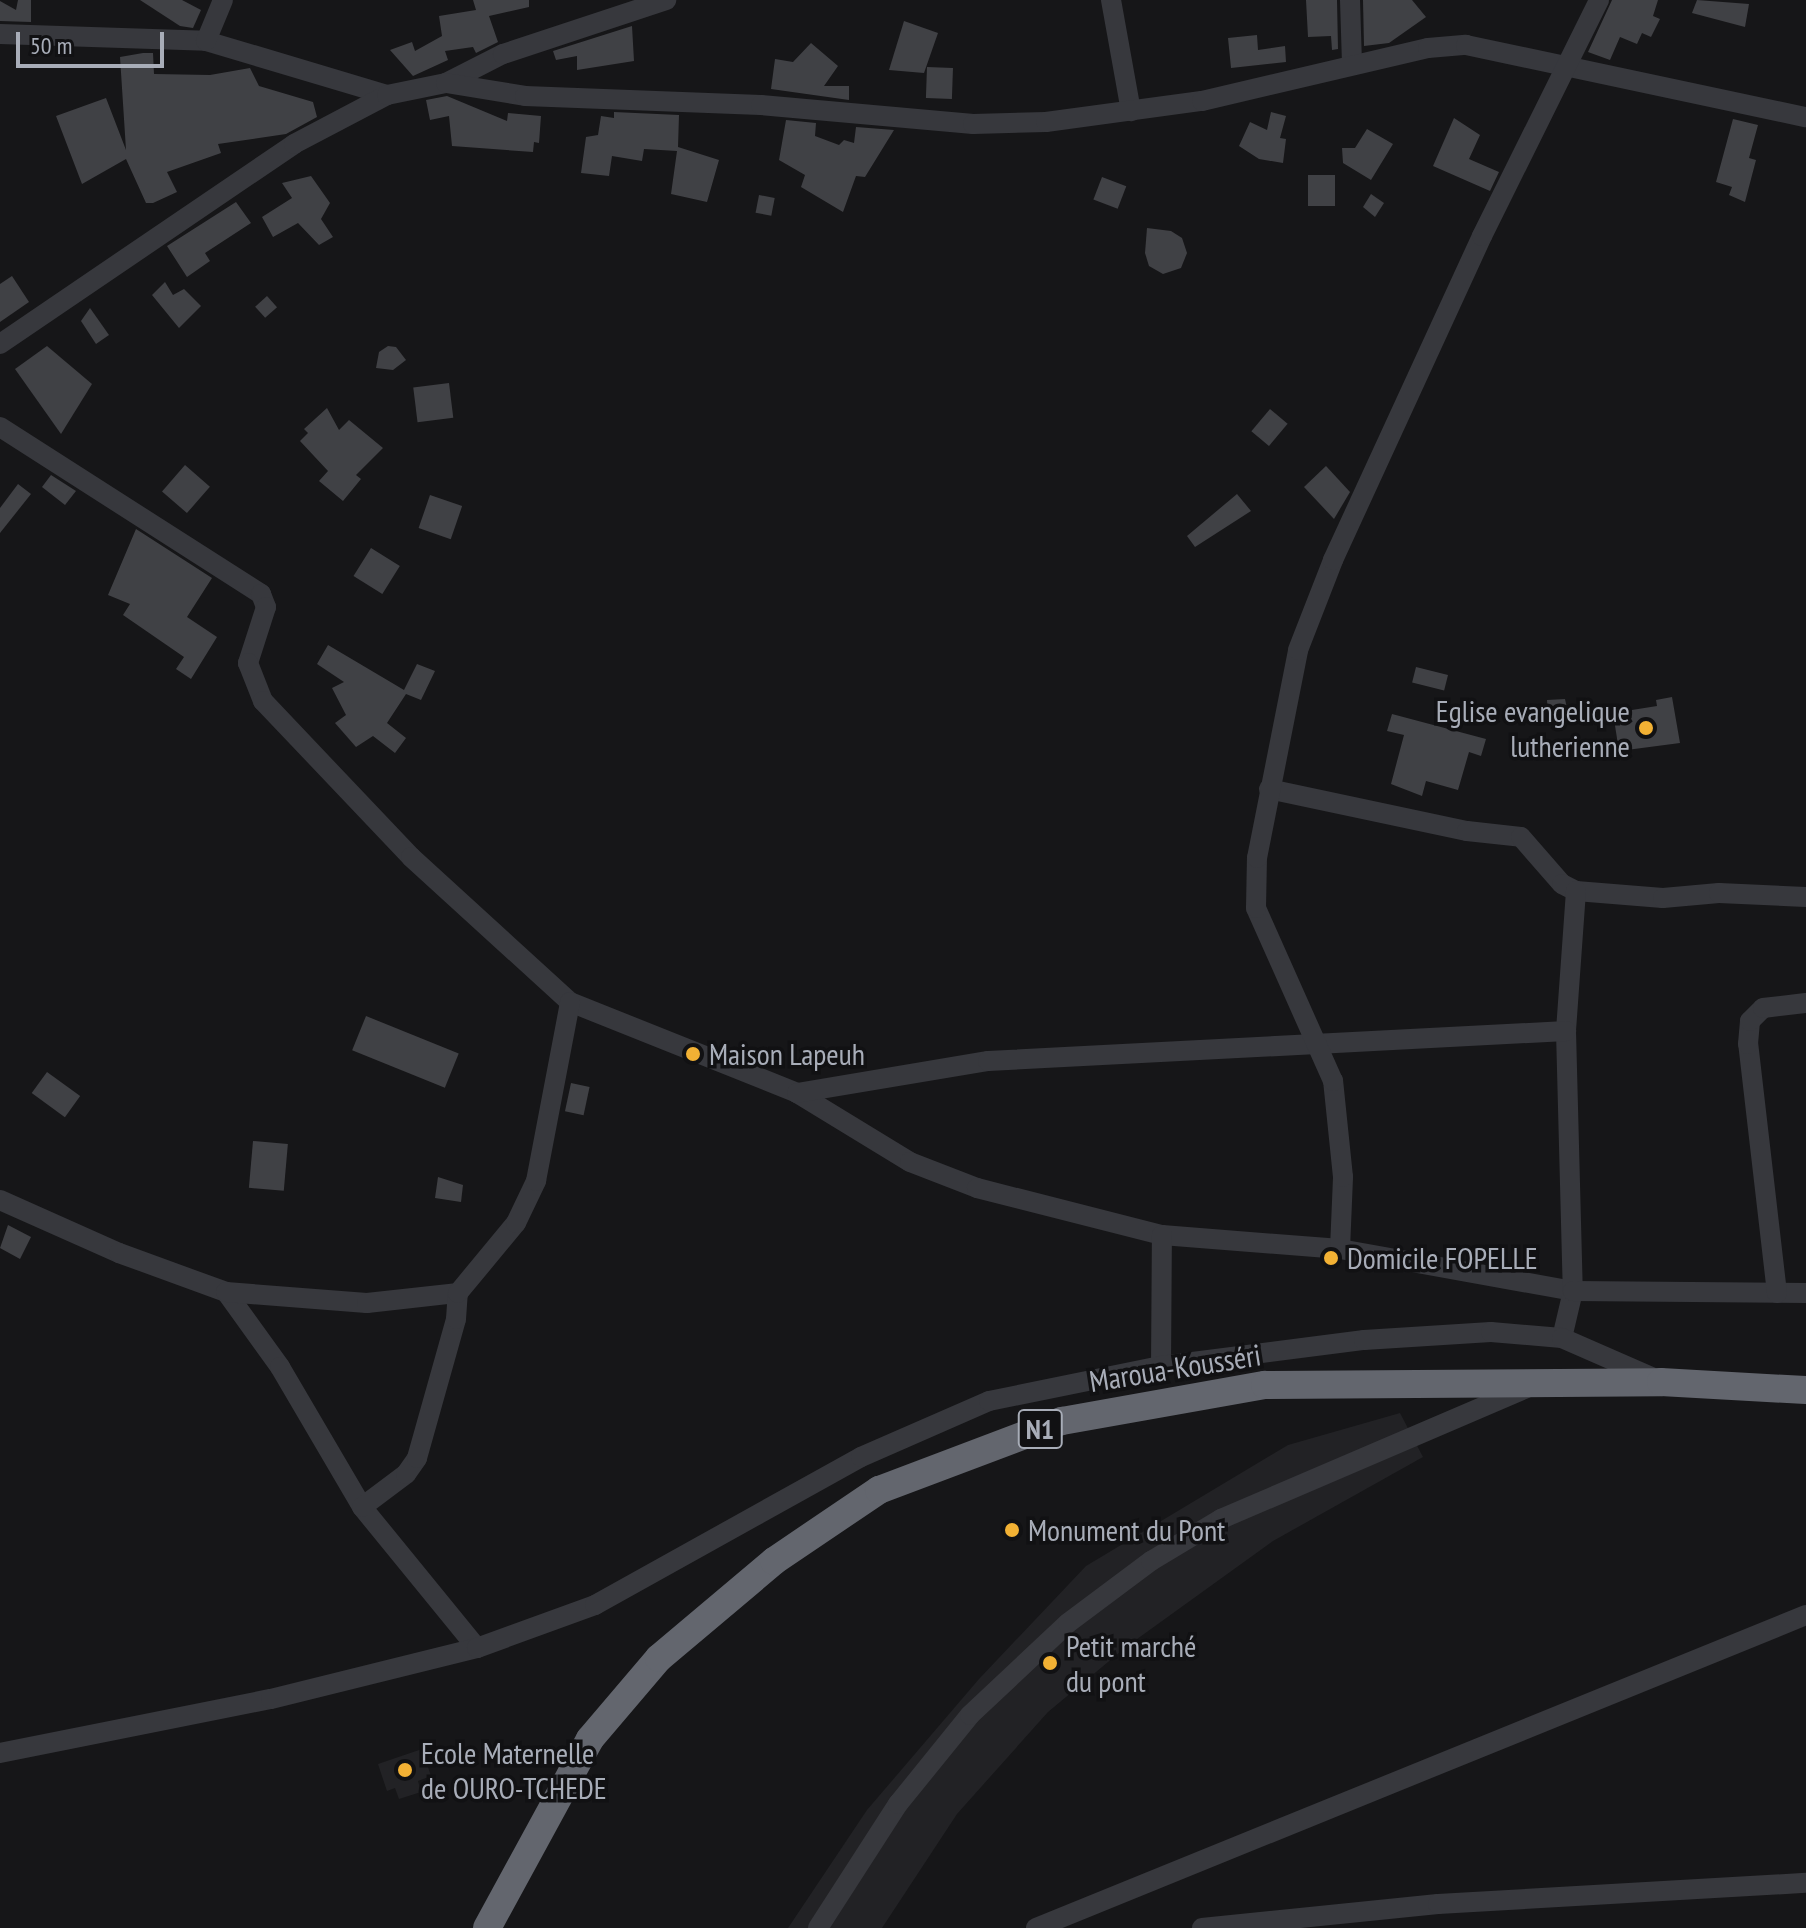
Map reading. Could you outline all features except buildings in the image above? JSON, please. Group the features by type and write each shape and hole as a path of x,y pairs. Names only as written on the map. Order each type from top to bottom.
{"highway":[{"name":"Maroua-Kousséri","path":"487,1928 590,1739 659,1658 774,1561 879,1490 1062,1421 1265,1385 1661,1382 1806,1390"}],"street":[{"path":"206,41 223,0"},
{"path":"0,344 294,144 387,95 446,83 503,54 666,0"},
{"path":"1111,0 1131,111"},
{"path":"1350,0 1352,65"},
{"path":"1340,1249 1341,1128 1321,1046 1256,908 1254,880 1269,789 1298,650 1333,560 1482,236 1570,68 1599,0"},
{"path":"2,40 206,41 387,95"},
{"path":"446,83 525,96 761,105 973,124 1046,122 1202,101 1352,65 1466,45 1806,117"},
{"path":"0,427 261,594 266,607 248,663 263,701 411,857 570,1002 797,1093 910,1162 977,1188 1162,1235 1340,1249 1573,1291 1806,1293"},
{"path":"1269,789 1521,837 1562,884 1576,891 1663,898 1719,893 1806,897"},
{"path":"1562,1338 1573,1291 1566,1031 1576,891"},
{"path":"362,1507 406,1474 417,1458 456,1319 458,1293 516,1223 536,1181 570,1002"},
{"path":"1777,1293 1748,1044 1750,1021 1763,1008 1806,1003"},
{"path":"797,1093 988,1061 1566,1031"},
{"path":"0,1200 119,1253 226,1292 367,1303 458,1293"},
{"path":"1161,1366 1162,1235"},
{"path":"226,1292 280,1367 362,1507 477,1648"},
{"path":"0,1753 271,1699 477,1648 595,1605 861,1457 989,1401 1161,1366 1364,1340 1491,1332 1562,1338 1661,1382"},
{"path":"818,1928 898,1804 970,1715 1068,1623 1127,1578 1221,1519 1537,1384"},
{"path":"1036,1928 1806,1615"},
{"path":"1202,1928 1438,1904 1806,1883"}],"shaded area":[{"name":"Petit marché du pont","path":"1400,1413 1423,1457 1273,1541 1126,1647 1048,1712 957,1814 882,1928 788,1928 867,1810 979,1679 1086,1566 1288,1445"},
{"name":"Ecole Maternelle de OURO-TCHEDE","path":"422,1749 431,1776 418,1781 421,1792 399,1799 395,1788 387,1791 378,1764"}],"place":[{"name":"Eglise evangelique lutherienne","path":"1646,728"},
{"name":"Maison Lapeuh","path":"693,1054"},
{"name":"Domicile FOPELLE","path":"1331,1258"},
{"name":"Monument du Pont","path":"1012,1530"},
{"name":"Petit marché du pont","path":"1050,1663"},
{"name":"Ecole Maternelle de OURO-TCHEDE","path":"405,1770"}]}
